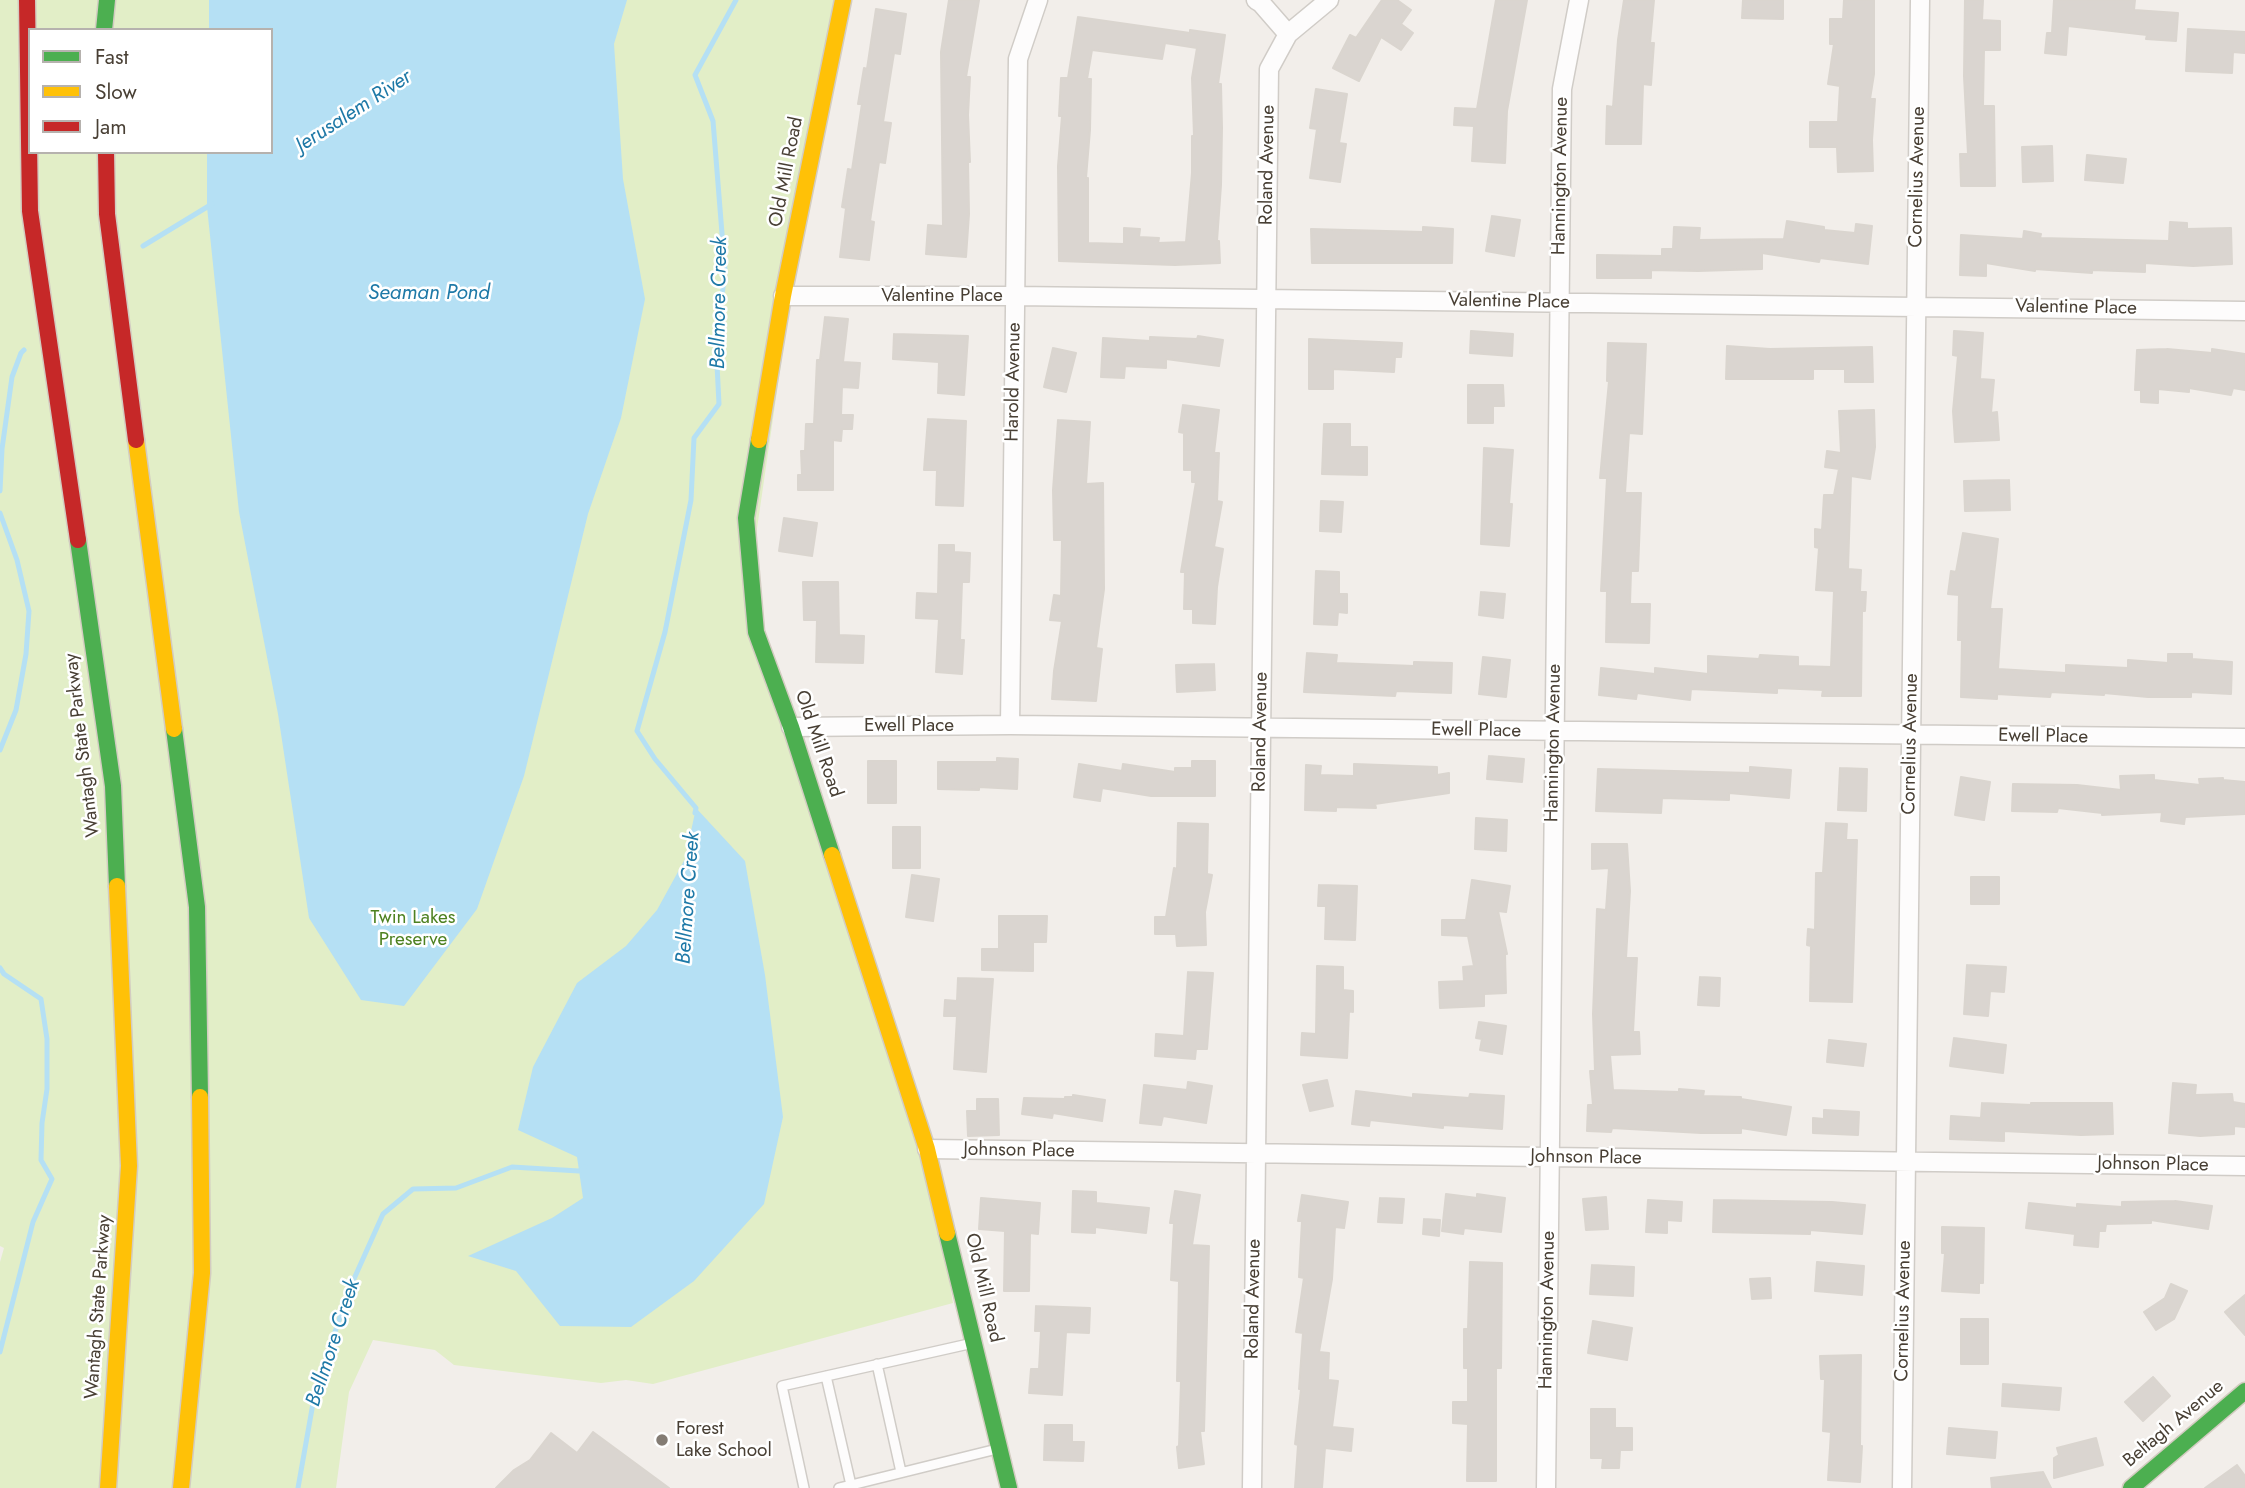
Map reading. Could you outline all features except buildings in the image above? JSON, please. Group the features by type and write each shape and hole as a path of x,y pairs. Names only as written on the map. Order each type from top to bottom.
{"main road":[{"name":"Wantagh State Parkway","path":"27,0 28,70"},
{"path":"104,28 107,0"},
{"name":"Old Mill Road","path":"843,0 783,296 747,518 756,632 791,727 928,1149 1009,1488"},
{"name":"Wantagh State Parkway","path":"29,154 30,211 113,786 129,1166 108,1488"},
{"path":"106,154 107,214 197,907 202,1273 181,1488"},
{"name":"Beltagh Avenue","path":"2131,1488 2245,1391"}],"street":[{"name":"Harold Avenue","path":"1010,726 1018,59 1038,0"},
{"path":"1256,0 1261,2 1288,34"},
{"name":"Roland Avenue","path":"1252,1488 1269,69 1288,34 1329,0"},
{"name":"Hannington Avenue","path":"1546,1488 1562,89 1579,0"},
{"name":"Cornelius Avenue","path":"1902,1488 1920,0"},
{"name":"Valentine Place","path":"783,296 1015,296 2240,310"},
{"name":"Ewell Place","path":"791,727 1010,726 2245,738"},
{"name":"Johnson Place","path":"928,1149 2245,1166"}],"lane":[{"path":"804,1488 782,1386 975,1343"},
{"path":"877,1364 901,1472"},
{"path":"826,1376 851,1485"},
{"path":"839,1488 1000,1448"}],"green space":[{"name":"Twin Lakes Preserve","path":"0,0 834,0 746,604 939,1218 953,1303 653,1384 626,1380 601,1383 454,1365 435,1350 373,1340 349,1392 336,1488 0,1488 0,1262 4,1248 0,1246"}],"water":[{"name":"Seaman Pond","path":"209,0 627,0 614,44 623,179 645,299 621,418 588,514 524,776 477,909 404,1006 361,1000 309,918 278,714 239,512 207,207 207,154 273,154 273,28 209,28"},
{"path":"696,808 745,861 765,975 783,1117 764,1204 694,1281 631,1327 560,1326 516,1271 468,1256 552,1218 583,1198 577,1157 518,1130 533,1067 577,983 626,946 657,910 685,859"}],"waterway":[{"name":"Bellmore Creek","path":"695,813 696,808 655,759 637,731 665,632 691,500 694,438 719,404 716,345 725,271 713,121 695,75 736,0"},
{"name":"Jerusalem River","path":"143,246 212,204"},
{"name":"Jerusalem River","path":"0,491 2,449 12,377 24,350"},
{"name":"Jerusalem River","path":"0,513 17,560 29,611 26,654 16,710 0,750"},
{"name":"Jerusalem River","path":"0,968 4,974 41,999 47,1039 47,1089 42,1123 41,1160 52,1179 33,1222 0,1352"},
{"name":"Bellmore Creek","path":"298,1488 315,1392 349,1290 383,1214 413,1189 456,1188 512,1167 579,1171 585,1167"}],"traffic: fast":[{"path":"104,28 107,0"},
{"path":"759,440 746,518 756,632 791,727 832,855"},
{"path":"78,540 113,786 117,886"},
{"path":"174,729 197,907 200,1097"},
{"path":"947,1233 1009,1488"},
{"path":"2131,1488 2245,1391"}],"traffic: slow":[{"path":"759,440 783,296 843,0"},
{"path":"136,440 174,729"},
{"path":"832,855 927,1149 947,1233"},
{"path":"108,1488 129,1166 117,886"},
{"path":"181,1488 202,1273 200,1097"}],"traffic: jam":[{"path":"27,0 28,70"},
{"path":"29,154 30,211 78,540"},
{"path":"106,154 107,214 136,440"}],"place":[{"name":"Forest Lake School","path":"662,1440"}]}
